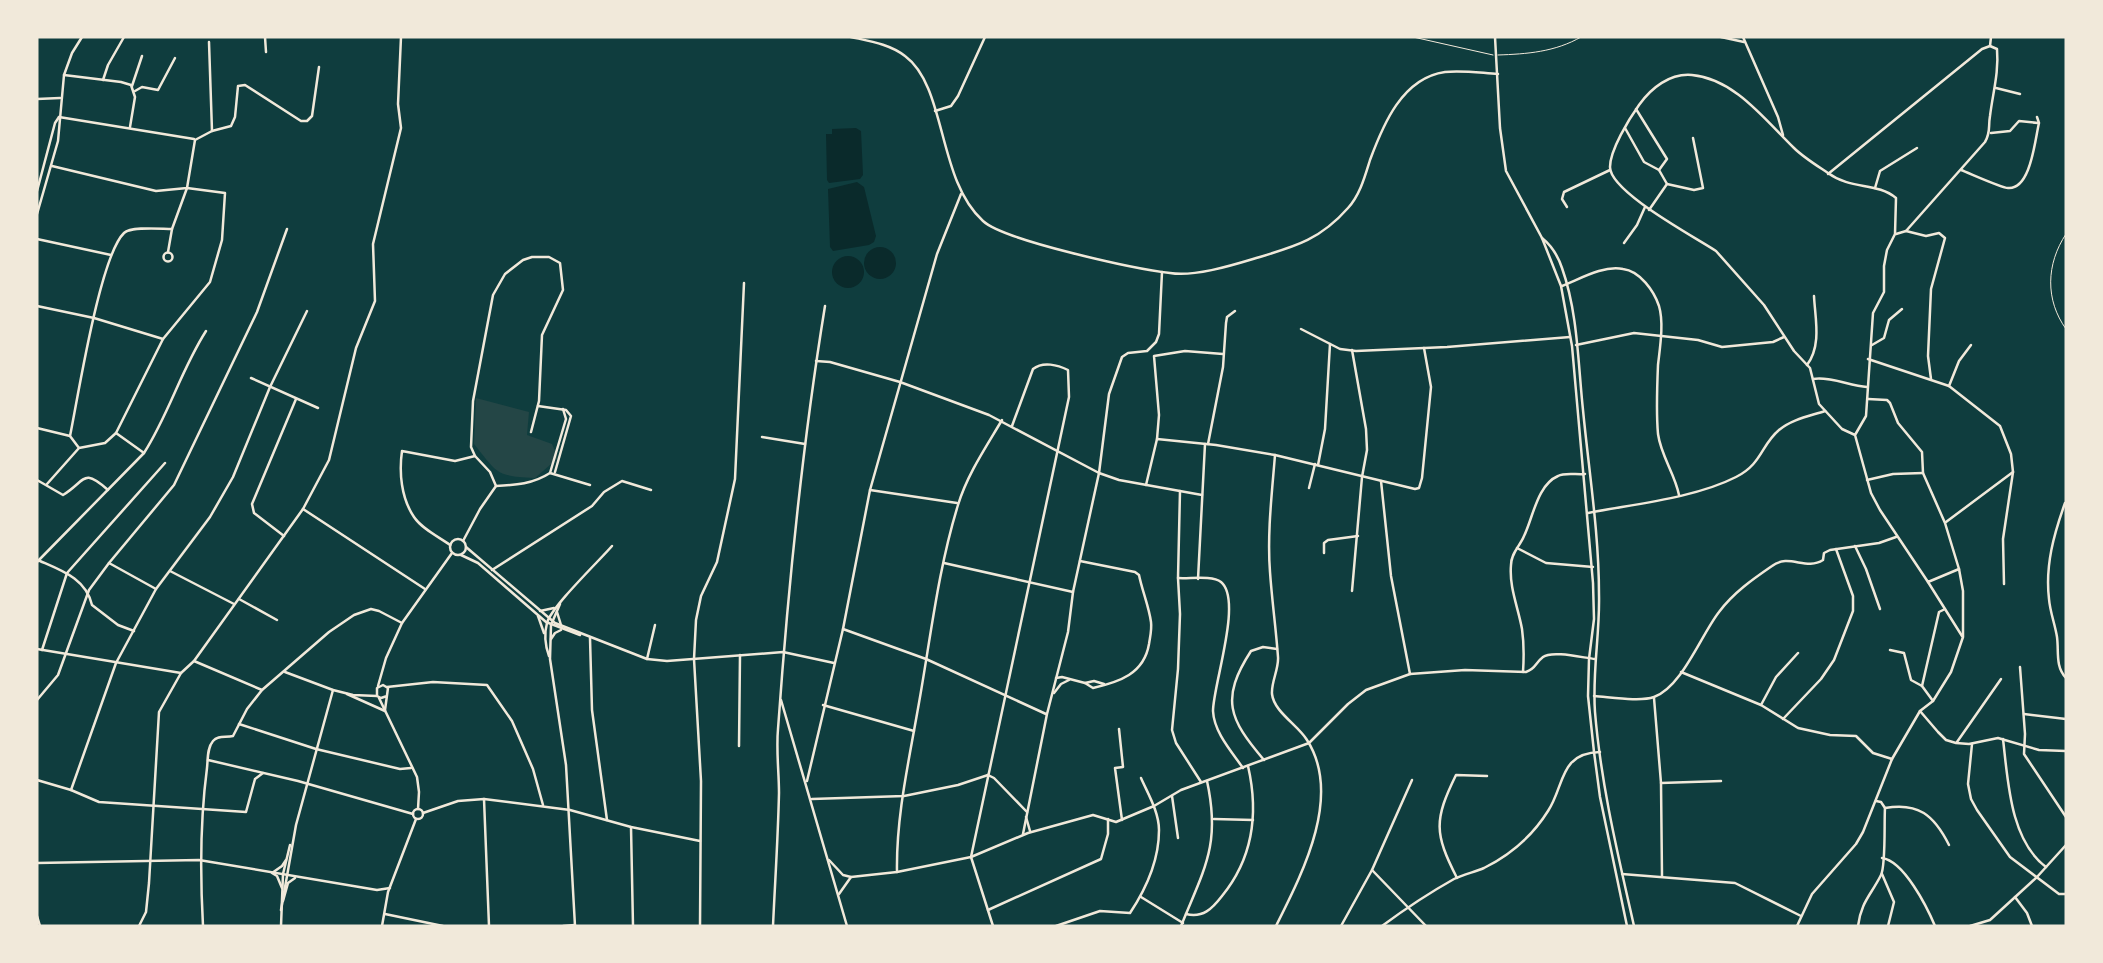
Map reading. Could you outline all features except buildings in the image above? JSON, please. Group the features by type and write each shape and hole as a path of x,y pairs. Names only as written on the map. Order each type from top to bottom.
{"street":[{"path":"37,214 52,166 61,124 60,98 64,75 82,37"},
{"path":"103,80 124,37"},
{"path":"265,37 267,52"},
{"path":"139,926 146,912 159,712 181,673 194,661 303,509 329,460 356,348 375,301 373,244 401,128 398,104 401,37"},
{"path":"851,37 886,46 907,57 922,76 961,194 984,222 996,229 1069,251 1162,272 1183,273 1231,265 1301,245 1321,233 1350,206 1361,187 1379,135 1394,107 1419,83 1444,72 1498,74"},
{"path":"935,111 951,106 958,96 985,37"},
{"path":"1494,37 1500,128 1506,171 1542,238 1562,286 1570,337 1593,567 1594,619 1588,696 1600,797 1627,926"},
{"path":"1721,37 1744,42"},
{"path":"1743,37 1778,117 1783,135"},
{"path":"1990,46 1991,37"},
{"path":"209,42 212,131"},
{"path":"1828,174 1982,49 1990,46 1997,48 1999,69 1989,119 1991,134"},
{"path":"132,86 142,56"},
{"path":"135,91 142,87 158,90 175,58"},
{"path":"59,117 195,140 212,131 227,128 233,123 236,89 242,84 301,121 310,120 319,67"},
{"path":"64,75 121,82 132,86 135,91 130,127"},
{"path":"1856,435 1842,429 1819,404 1807,365 1784,337 1764,305 1716,251 1645,207 1627,194 1614,179 1610,163 1625,128 1645,96 1657,86 1670,79 1689,75 1730,87 1794,148 1828,174 1850,185 1884,190 1896,198 1895,234 1887,250 1884,292 1873,313 1866,416 1856,435 1867,480 1880,510 1963,637"},
{"path":"1995,87 2020,94"},
{"path":"37,99 60,98"},
{"path":"1636,109 1667,159 1659,170"},
{"path":"37,191 55,123 59,117"},
{"path":"1961,170 2006,188 2016,186 2027,174 2039,122 2036,117"},
{"path":"1906,231 1991,134 2010,131 2019,121 2039,122"},
{"path":"1625,128 1644,162 1659,170 1667,184 1694,190 1703,188 1693,138"},
{"path":"168,252 172,229 187,188 195,140"},
{"path":"1875,188 1880,171 1917,148"},
{"path":"47,484 79,448 105,443 116,433 163,339 210,282 222,240 225,193 187,188 156,191 52,166"},
{"path":"1567,207 1562,199 1564,192 1610,170"},
{"path":"1650,210 1667,184"},
{"path":"807,781 870,490 937,254 961,194"},
{"path":"1624,243 1637,225 1645,207"},
{"path":"69,436 94,318 111,255 128,230 172,229"},
{"path":"37,700 58,675 89,590 174,485 257,312 287,229"},
{"path":"1895,234 1906,231 1926,236 1938,233 1945,239 1931,289 1928,355 1931,379"},
{"path":"1542,238 1558,258 1567,284 1576,345 1594,512 1599,592 1594,696 1605,798 1634,926"},
{"path":"37,239 111,255"},
{"path":"496,486 490,472 475,456 471,447 473,401 495,288 516,264 541,256 557,260 563,277 559,299 542,335 538,406 531,432"},
{"path":"1562,286 1611,269 1624,269 1632,272 1650,288 1660,308 1658,437 1677,482 1678,495"},
{"path":"1023,835 1099,473 1109,394 1119,362 1128,352 1147,351 1156,342 1159,334 1162,272"},
{"path":"700,926 701,781 694,659 696,620 701,596 717,562 735,479 744,283"},
{"path":"1807,365 1814,353 1816,337 1814,296"},
{"path":"37,306 94,318 163,339"},
{"path":"773,926 779,816 777,732 783,652 805,444 825,306"},
{"path":"1872,345 1884,338 1889,320 1902,309"},
{"path":"71,790 116,663 156,589 210,517 233,477 270,387 307,311"},
{"path":"1198,579 1207,444 1227,317 1235,311"},
{"path":"1301,329 1330,344 1352,350 1424,348 1570,337"},
{"path":"134,631 118,625 92,605 89,590 67,573 38,561 144,453 192,353 206,331"},
{"path":"1576,345 1625,334 1698,340 1722,347 1773,342 1784,337"},
{"path":"1309,488 1325,429 1330,344"},
{"path":"1949,386 1959,361 1971,345"},
{"path":"1157,439 1275,455 1415,489 1420,485 1431,387 1424,348"},
{"path":"1352,350 1366,429 1367,450 1362,477 1352,591"},
{"path":"1146,485 1157,439 1159,415 1154,356 1185,351 1223,354"},
{"path":"1868,359 1949,386 2000,426 2011,454 2013,472 2003,539 2004,584"},
{"path":"816,361 830,362 900,382 1002,421 1099,473 1119,480 1202,495"},
{"path":"992,926 971,857 1069,397 1070,373 1063,368 1046,365 1038,365 1033,369 1012,426"},
{"path":"251,377 318,408"},
{"path":"1812,379 1821,378 1867,387"},
{"path":"284,536 254,513 252,505 296,399"},
{"path":"1797,926 1812,894 1856,844 1892,759 1920,711 1933,701 1951,672 1963,637 1963,591 1959,569 1945,523 1923,473 1922,452 1898,423 1887,400 1867,399"},
{"path":"538,406 563,410 566,419 552,473"},
{"path":"1588,513 1695,492 1737,477 1757,463 1769,441 1783,427 1825,411"},
{"path":"897,872 904,796 932,618 944,563 958,503 981,455 1002,421"},
{"path":"37,428 69,436 79,448"},
{"path":"116,433 144,453"},
{"path":"762,437 805,444"},
{"path":"453,553 450,545 414,517 401,482 402,450 455,461 475,456"},
{"path":"1275,455 1270,571 1279,661 1273,698 1309,743 1323,782 1319,816 1301,876 1276,926"},
{"path":"165,463 67,573 39,650 181,673"},
{"path":"1945,523 2013,472"},
{"path":"496,486 526,484 552,473 590,485"},
{"path":"1867,480 1893,474 1923,473"},
{"path":"1523,672 1524,643 1512,585 1511,565 1541,494 1556,476 1585,474"},
{"path":"37,480 64,495 81,478 88,476 96,479 108,491"},
{"path":"492,570 592,506 613,485 622,481 651,490"},
{"path":"1381,481 1391,576 1410,674"},
{"path":"463,541 496,486"},
{"path":"870,490 958,503"},
{"path":"1180,491 1180,614 1172,730 1176,743 1201,782"},
{"path":"2065,503 2052,543 2048,581 2050,608 2057,636 2058,664 2066,678"},
{"path":"303,509 425,590"},
{"path":"1324,554 1324,543 1328,540 1358,536"},
{"path":"1594,696 1654,697 1667,689 1681,672 1716,615 1739,590 1781,560 1814,564 1822,560 1824,553 1836,549 1879,544 1896,537"},
{"path":"450,545 456,540 463,541"},
{"path":"463,541 466,547 550,621 565,630 647,659 667,661 783,652 834,663"},
{"path":"545,637 560,604 612,546"},
{"path":"1855,546 1880,609"},
{"path":"461,555 466,547"},
{"path":"1517,548 1546,562 1593,567"},
{"path":"1783,720 1821,679 1834,660 1853,611 1853,596 1836,549"},
{"path":"412,814 418,809 419,784 378,697 378,687 386,658 402,623 453,553"},
{"path":"453,553 478,563 538,616 590,638"},
{"path":"1080,561 1139,575 1151,621 1148,650 1139,667 1122,680 1091,688 1085,683"},
{"path":"944,563 1073,593"},
{"path":"109,564 156,589"},
{"path":"1928,582 1959,569"},
{"path":"170,571 234,604"},
{"path":"1178,578 1215,579 1224,586 1229,608 1213,710 1216,727 1243,768"},
{"path":"239,599 277,620"},
{"path":"1922,686 1939,612 1945,609"},
{"path":"539,611 556,610"},
{"path":"556,610 561,625"},
{"path":"203,926 200,860 208,760 213,741 219,736 233,736 247,709 262,690 329,632 363,611 379,611 402,623"},
{"path":"538,616 550,659 570,810 575,926 563,926"},
{"path":"550,621 550,659"},
{"path":"647,659 655,625"},
{"path":"842,629 926,659 1048,714"},
{"path":"550,642 557,632 565,630"},
{"path":"590,638 592,709 607,820"},
{"path":"1264,760 1235,721 1231,696 1236,679 1251,651 1263,647 1277,649"},
{"path":"1890,650 1904,653 1911,680 1922,686 1933,701"},
{"path":"1761,705 1776,677 1798,653"},
{"path":"739,746 740,655"},
{"path":"829,860 843,875 851,877 897,872 971,857 1030,832 1093,815 1116,822 1201,782 1309,743 1366,690 1410,674 1465,670 1523,672 1533,670 1547,655 1595,659"},
{"path":"194,661 262,690"},
{"path":"2020,667 2025,757 2066,817"},
{"path":"285,672 386,711"},
{"path":"1059,672 1063,682"},
{"path":"1059,672 1069,680"},
{"path":"1681,672 1761,705 1783,720 1813,732 1856,736 1873,753 1892,759"},
{"path":"381,678 388,695 386,711"},
{"path":"1056,678 1104,684"},
{"path":"1956,743 2001,679"},
{"path":"1054,693 1063,682 1069,680"},
{"path":"365,695 378,687 433,682 487,685 512,721 533,769 542,805"},
{"path":"344,693 378,697 388,695 400,687"},
{"path":"283,901 286,860 333,690"},
{"path":"1654,697 1661,783 1662,876"},
{"path":"781,700 807,781 847,926"},
{"path":"823,705 914,731"},
{"path":"1920,711 1938,733 1946,740 1956,743 1972,744 2003,739 2039,750 2066,751"},
{"path":"2023,714 2066,719"},
{"path":"239,724 316,749 400,769 411,768"},
{"path":"1119,729 1123,767 1115,768 1122,820"},
{"path":"2003,739 2010,798 2030,854 2046,867"},
{"path":"1972,744 1968,784 1977,810 2010,856 2059,894 2066,894"},
{"path":"1382,926 1409,906 1457,878 1488,866 1517,846 1549,810 1567,767 1577,757 1600,751"},
{"path":"208,760 412,814 416,819"},
{"path":"1186,915 1195,916 1208,912 1232,884 1248,853 1253,820 1253,793 1248,766"},
{"path":"37,780 99,802 246,812 255,779 263,773"},
{"path":"812,799 904,796 958,785 988,775 1027,812"},
{"path":"1457,878 1439,833 1440,811 1456,775 1487,775"},
{"path":"1056,926 1100,911 1130,913 1140,897 1151,873 1159,828 1154,806 1141,778"},
{"path":"1140,897 1182,924 1207,863 1213,819 1207,780"},
{"path":"1341,926 1372,870 1412,780"},
{"path":"1661,783 1721,781"},
{"path":"1172,796 1178,838"},
{"path":"416,819 421,818 423,813 458,802 484,799 570,810 631,827 700,841"},
{"path":"484,799 489,926"},
{"path":"1875,801 1881,802 1885,807 1882,874 1894,902 1888,926"},
{"path":"1885,807 1903,804 1913,807 1931,819 1949,845"},
{"path":"418,809 423,813"},
{"path":"1026,817 1030,832"},
{"path":"382,926 390,887 416,819"},
{"path":"1213,819 1253,820"},
{"path":"988,910 1101,859 1108,834 1108,820"},
{"path":"281,926 282,889 296,825"},
{"path":"631,827 633,926"},
{"path":"1970,926 1990,920 2038,877 2066,845"},
{"path":"1882,858 1892,861 1906,873 1929,910 1935,926"},
{"path":"37,863 200,860 377,890 390,887"},
{"path":"272,873 286,860"},
{"path":"1372,870 1426,926"},
{"path":"272,873 277,876 282,889"},
{"path":"1622,874 1735,883 1801,916"},
{"path":"1858,926 1861,908 1882,874"},
{"path":"281,910 288,883 298,877"},
{"path":"838,895 851,877"},
{"path":"377,890 388,898"},
{"path":"2015,897 2027,912 2032,926"},
{"path":"385,914 443,926"},
{"path":"37,916 40,926"}],"lane":[{"path":"1413,37 1495,55 1546,51 1581,37"},
{"path":"2066,234 2052,264 2050,281 2057,316 2066,329"}],"shaded area":[{"path":"856,128 861,131 863,175 860,179 829,183 826,134 832,134 832,129"},
{"path":"857,182 864,187 876,236 874,242 833,251 830,247 828,189"},
{"path":"880,247 891,252 896,263 891,274 880,279 869,274 864,263 869,252"},
{"path":"848,256 859,261 864,272 859,283 848,288 837,283 832,272 837,261"},
{"path":"476,398 529,412 527,435 552,444 558,458 535,478 512,476 499,471 474,444"}]}
